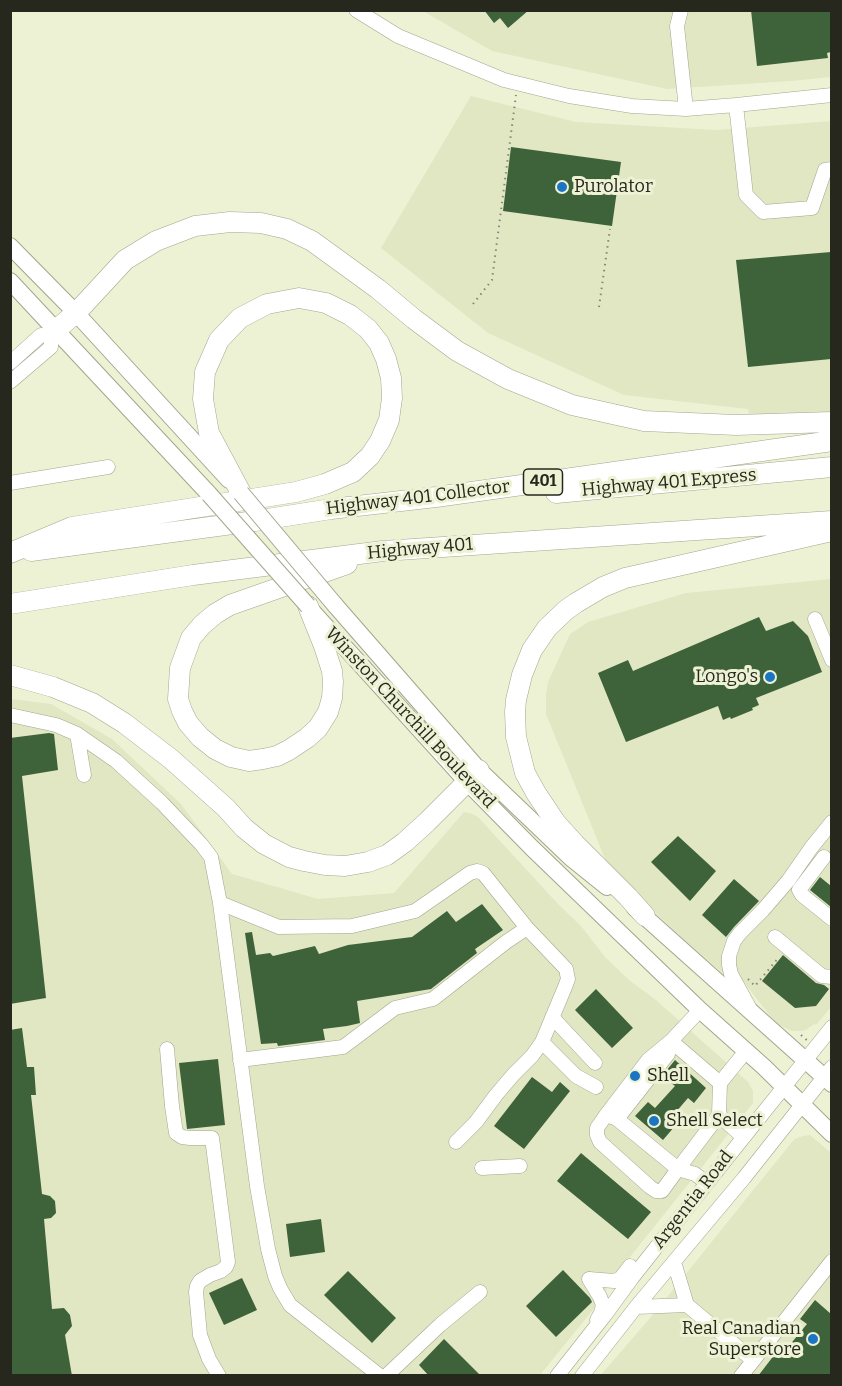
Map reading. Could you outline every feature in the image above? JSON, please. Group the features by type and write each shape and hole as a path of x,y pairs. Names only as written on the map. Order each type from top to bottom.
{"highway":[{"path":"54,333 76,314 125,260 156,240 195,226 230,222 261,223 287,229 312,241 457,351 508,379 572,405 644,420 736,425 831,422"},
{"path":"10,553 72,527 296,492 326,484 353,472 370,456 381,441 389,420 392,398 391,378 379,343 368,329 350,315 326,303 299,298 267,304 240,318 219,340 205,372 203,399 209,433 241,493"},
{"name":"Highway 401 Collector","path":"255,521 831,441"},
{"name":"Highway 401 Express","path":"255,521 831,467"},
{"name":"401","path":"10,553 255,521"},
{"name":"Highway 401","path":"10,604 193,575 383,551 831,521"},
{"path":"645,916 556,823 525,773 516,737 515,712 522,675 532,650 547,628 566,610 590,594 625,578 831,531"},
{"path":"308,606 324,646 333,682 332,699 328,712 318,728 307,738 277,756 249,761 231,757 215,749 188,723 178,699 180,668 191,638 215,614 230,605 383,551"},
{"path":"10,675 53,687 92,704 124,723 171,759 264,844 289,857 304,861 345,866 368,862 387,855 427,822 473,776"}],"main road":[{"name":"Winston Churchill Boulevard","path":"10,246 241,493 532,848 831,1134"},
{"name":"Winston Churchill Boulevard","path":"10,281 54,333 209,494 308,606 473,776 645,916 805,1060 829,1076"}],"street":[{"path":"356,10 398,36 504,80 569,96 632,106 686,109 831,95"},
{"path":"681,10 677,26 686,109"},
{"path":"736,105 746,195 763,212 812,208 825,170 831,169"},
{"path":"10,363 41,335 54,333 51,347 10,382"},
{"path":"10,483 108,467"},
{"path":"815,619 831,660"},
{"path":"10,715 56,725 76,734 116,761 148,789 211,857 220,903 257,1186 268,1249 280,1288 290,1305 380,1376"},
{"path":"76,734 84,775"},
{"path":"752,1012 731,974 729,956 734,941 788,881 831,822"},
{"path":"824,857 799,890 801,895 831,919"},
{"path":"220,903 279,927 352,927 415,911 470,873 477,871 483,873 526,928 566,969 568,979 542,1042 532,1056 501,1088 476,1122 456,1142"},
{"path":"240,1060 343,1047 394,1008 433,999 526,928"},
{"path":"775,937 822,976 831,977"},
{"path":"700,1010 671,1041 668,1054 611,1117 597,1128 600,1142 650,1187 656,1191 662,1191 719,1115 720,1083 746,1051"},
{"path":"552,1017 595,1063"},
{"name":"Argentia Road","path":"557,1376 831,1027"},
{"path":"671,1041 720,1083"},
{"path":"542,1042 576,1076 596,1087"},
{"path":"167,1049 176,1133 182,1137 212,1138 228,1262 221,1271 200,1281 196,1292 200,1335 208,1359 219,1376"},
{"name":"Argentia Road","path":"582,1376 802,1105 829,1076"},
{"path":"719,1115 743,1137"},
{"path":"611,1117 678,1169 695,1174 707,1183"},
{"path":"482,1168 520,1166"},
{"path":"585,1340 601,1313 603,1305 590,1279 610,1281 620,1279 642,1251 652,1253"},
{"path":"741,1376 831,1261"},
{"path":"674,1262 687,1305 753,1360"},
{"path":"386,1376 440,1325 480,1292"},
{"path":"636,1307 687,1305"}],"path":[{"path":"473,304 492,280 517,84"},
{"path":"600,307 610,230"},
{"path":"742,973 755,986 782,953"}],"shaded area":[{"path":"423,11 831,11 831,77 667,89 492,51"},
{"path":"471,96 576,122 716,130 831,121 831,413 750,421 748,409 624,395 488,333 381,248"},
{"path":"831,579 832,1006 816,1025 806,1030 792,1031 781,1026 771,1017 740,977 727,977 610,871 546,714 546,695 548,682 570,634 588,622 686,593"},
{"path":"11,699 51,704 112,739 181,804 232,874 318,899 394,893 464,812 478,817 581,926 605,957 748,1082 753,1091 753,1103 618,1272 596,1306 540,1375 11,1376"},
{"path":"810,1135 831,1153 831,1375 600,1376 656,1311 792,1142"}],"building":[{"path":"484,10 529,10 508,28 500,18 494,23"},
{"path":"751,10 831,10 831,52 827,53 828,58 757,66"},
{"name":"Purolator","path":"511,147 621,162 612,226 503,211"},
{"path":"831,252 831,359 748,367 736,260"},
{"path":"759,617 766,631 793,621 808,636 822,672 756,698 759,705 731,719 730,717 723,720 718,706 626,742 598,673 628,660 633,671"},
{"path":"54,734 58,770 22,776 46,998 10,1004 10,738"},
{"path":"678,836 716,871 690,901 651,862"},
{"path":"820,877 831,886 831,907 810,890"},
{"path":"734,879 759,901 726,937 702,915"},
{"path":"482,904 503,930 475,949 477,953 431,989 357,1001 360,1023 323,1029 325,1040 278,1046 277,1043 261,1044 245,933 252,932 256,955 270,953 273,956 315,946 319,954 348,945 412,937 447,911 456,922"},
{"path":"783,955 816,983 829,989 816,1006 795,1008 762,981"},
{"path":"596,989 633,1028 612,1048 575,1010"},
{"path":"22,1028 27,1067 34,1067 36,1095 31,1095 42,1194 50,1196 55,1201 56,1213 51,1218 44,1219 52,1309 64,1308 70,1315 72,1326 65,1335 72,1376 10,1376 10,1030"},
{"path":"218,1059 225,1125 187,1129 179,1063"},
{"name":"Shell","path":"675,1060 706,1088 694,1103 688,1098 669,1120 675,1126 663,1140 635,1116 648,1102 655,1108 675,1086 662,1076"},
{"path":"532,1077 552,1092 560,1082 570,1091 524,1149 494,1126"},
{"path":"581,1153 651,1212 628,1239 557,1181"},
{"path":"321,1219 325,1252 290,1257 286,1224"},
{"path":"563,1270 592,1302 556,1337 526,1306"},
{"path":"348,1271 396,1318 372,1343 324,1295"},
{"path":"242,1278 257,1310 224,1325 209,1293"},
{"name":"Real Canadian Superstore","path":"815,1300 831,1314 831,1376 758,1376 775,1354 779,1358 807,1324 800,1319"},
{"path":"444,1339 481,1376 429,1376 419,1365"}],"place":[{"name":"Purolator","path":"562,187"},
{"name":"Longo's","path":"770,677"},
{"name":"Shell","path":"635,1076"},
{"name":"Shell Select","path":"654,1121"},
{"name":"Real Canadian Superstore","path":"813,1339"}]}
